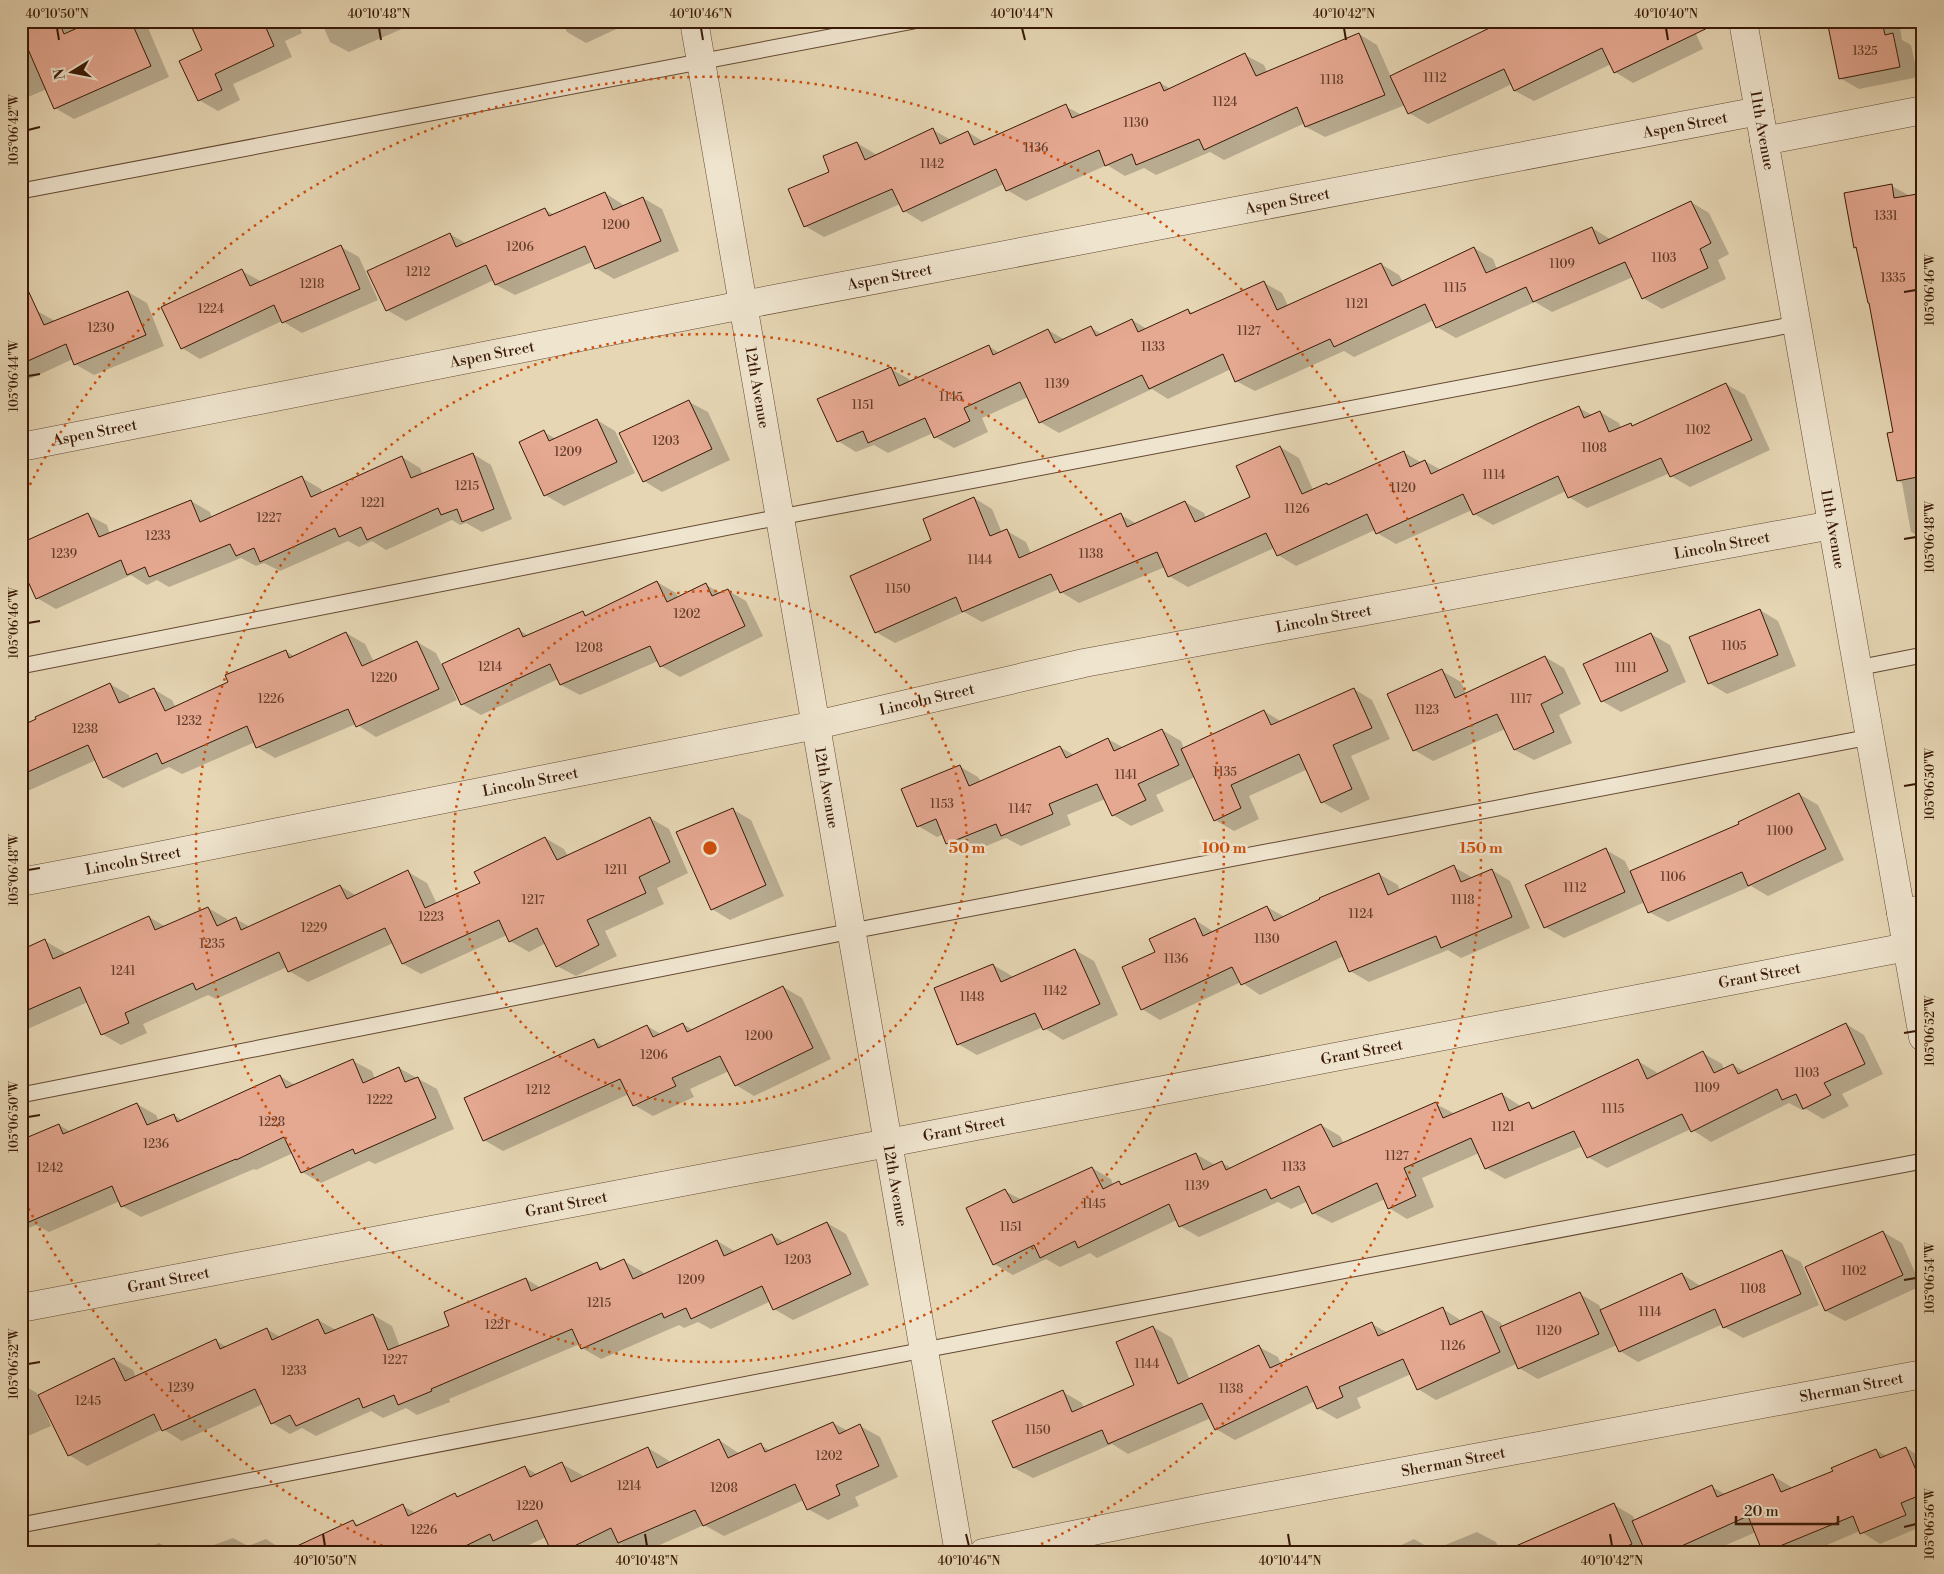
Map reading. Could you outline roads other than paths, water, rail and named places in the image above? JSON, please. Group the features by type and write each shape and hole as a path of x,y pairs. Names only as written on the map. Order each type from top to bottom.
{"street":[{"name":"12th Avenue","path":"694,21 959,1553"},
{"name":"11th Avenue","path":"1743,21 1870,737 1912,911 1907,947 1923,1037"},
{"path":"1764,141 1923,110"},
{"name":"Aspen Street","path":"21,446 743,305 1759,112"},
{"name":"Lincoln Street","path":"21,882 816,725 1084,663 1832,525"},
{"name":"Grant Street","path":"21,1308 1907,947"},
{"name":"Sherman Street","path":"983,1553 1217,1506 1923,1374"}],"lane":[{"path":"21,191 914,21"},
{"path":"21,666 780,517 1796,324"},
{"path":"1857,668 1923,655"},
{"path":"21,1095 852,931 1870,737"},
{"path":"21,1525 924,1350 1923,1161"}]}
